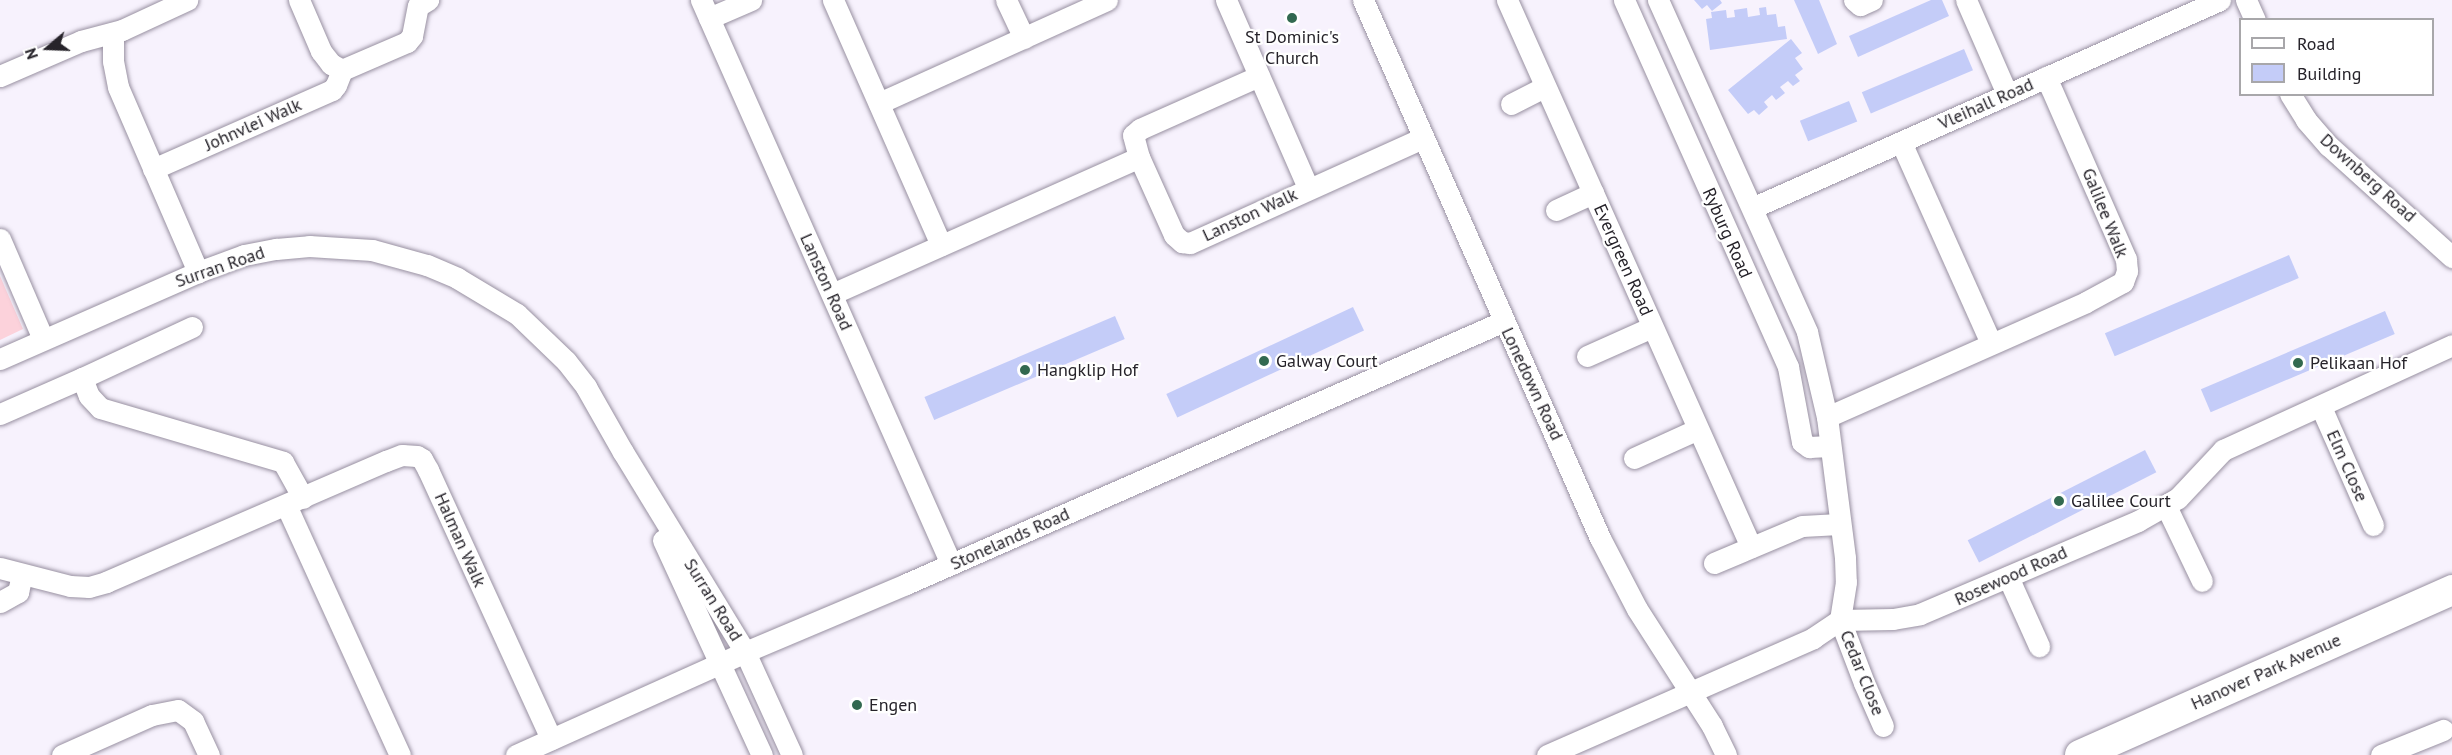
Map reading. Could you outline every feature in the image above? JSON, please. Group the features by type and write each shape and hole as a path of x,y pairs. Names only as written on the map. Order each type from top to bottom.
{"street":[{"path":"0,76 81,41 113,33 187,0"},
{"path":"299,0 323,55 331,64 342,70 407,42 412,36 418,6 428,0"},
{"path":"705,9 751,0"},
{"path":"833,0 941,245"},
{"path":"1006,0 1024,38"},
{"path":"879,103 1107,0"},
{"name":"Lanston Walk","path":"1226,0 1308,188"},
{"name":"Lonedown Road","path":"1363,0 1600,538 1637,609 1690,692 1726,755"},
{"name":"Evergreen Road","path":"1506,0 1750,547"},
{"name":"Ryburg Road","path":"1624,0 1788,367 1802,442 1809,447 1830,446"},
{"name":"Ryburg Road","path":"1658,0 1807,332 1827,417 1845,558 1846,582 1840,620"},
{"path":"1854,0 1860,5 1872,0"},
{"path":"1966,0 2007,94"},
{"name":"Vleihall Road","path":"1752,208 2220,0"},
{"path":"2246,0 2254,18"},
{"name":"Lanston Road","path":"705,9 951,564"},
{"path":"113,33 113,61 118,87 198,272"},
{"name":"Johnvlei Walk","path":"153,169 332,90 342,70"},
{"name":"Lanston Walk","path":"1259,76 1137,131 1132,139 1174,235 1186,244 1423,138"},
{"name":"Galilee Walk","path":"1827,417 2114,289 2123,282 2127,271 2126,259 2046,77"},
{"path":"1511,104 1545,87"},
{"name":"Downberg Road","path":"2291,96 2306,120 2330,146 2452,257"},
{"path":"1901,142 1991,343"},
{"path":"832,294 1139,157"},
{"name":"Evergreen Road","path":"1556,210 1593,193"},
{"path":"0,239 43,339"},
{"name":"Surran Road","path":"0,358 198,272 244,255 309,246 372,250 427,265 487,294 542,336 586,387 745,652 792,755"},
{"name":"Stonelands Road","path":"516,755 745,652 1504,321"},
{"path":"0,414 192,327"},
{"name":"Evergreen Road","path":"1587,356 1652,327"},
{"name":"Rosewood Road","path":"1840,620 1882,620 1920,614 2008,577 2166,506 2185,491 2223,450 2452,345"},
{"path":"82,378 89,396 100,408 283,462 294,501 400,755"},
{"name":"Elm Close","path":"2321,406 2373,525"},
{"path":"1634,458 1698,429"},
{"name":"Surran Road","path":"623,452 762,755"},
{"name":"Halman Walk","path":"0,568 70,586 98,584 402,455 422,459 551,740"},
{"path":"2166,506 2202,581"},
{"path":"1714,563 1802,526 1839,524"},
{"path":"0,602 18,592 22,574"},
{"path":"2008,577 2039,646"},
{"name":"Hanover Park Avenue","path":"2080,755 2452,590"},
{"path":"1547,755 1813,638 1840,620"},
{"name":"Cedar Close","path":"1840,620 1883,726"},
{"path":"62,755 152,715 178,710 193,721 209,755"},
{"path":"2381,755 2443,730"}],"shaded area":[{"path":"0,276 23,329 0,340"}],"building":[{"path":"1694,0 1720,0 1722,3 1712,11 1707,5 1702,9"},
{"path":"1794,0 1819,0 1837,44 1818,54"},
{"path":"1931,0 1942,0 1949,16 1858,57 1849,36"},
{"path":"1766,7 1767,15 1776,14 1778,27 1785,26 1787,39 1710,50 1706,19 1712,18 1711,12 1726,10 1727,18 1735,17 1734,10 1747,8 1748,17 1760,15 1759,8"},
{"path":"1791,39 1802,53 1795,58 1803,69 1795,75 1800,81 1793,86 1788,81 1780,87 1785,93 1776,100 1772,95 1764,102 1768,107 1759,115 1754,110 1748,114 1728,90"},
{"path":"1964,49 1973,70 1871,114 1862,92"},
{"path":"1849,101 1857,121 1808,141 1800,121"},
{"path":"2289,255 2299,278 2115,356 2105,333"},
{"name":"Galway Court","path":"1353,307 1364,331 1177,418 1166,394"},
{"name":"Pelikaan Hof","path":"2385,311 2395,334 2211,412 2201,389"},
{"name":"Hangklip Hof","path":"1115,316 1125,339 934,420 924,397"},
{"name":"Galilee Court","path":"2145,450 2156,472 1979,563 1968,540"}],"place":[{"name":"St Dominic's Church","path":"1292,18"},
{"name":"Galway Court","path":"1264,361"},
{"name":"Pelikaan Hof","path":"2298,363"},
{"name":"Hangklip Hof","path":"1025,370"},
{"name":"Galilee Court","path":"2059,501"},
{"name":"Engen","path":"857,705"}]}
